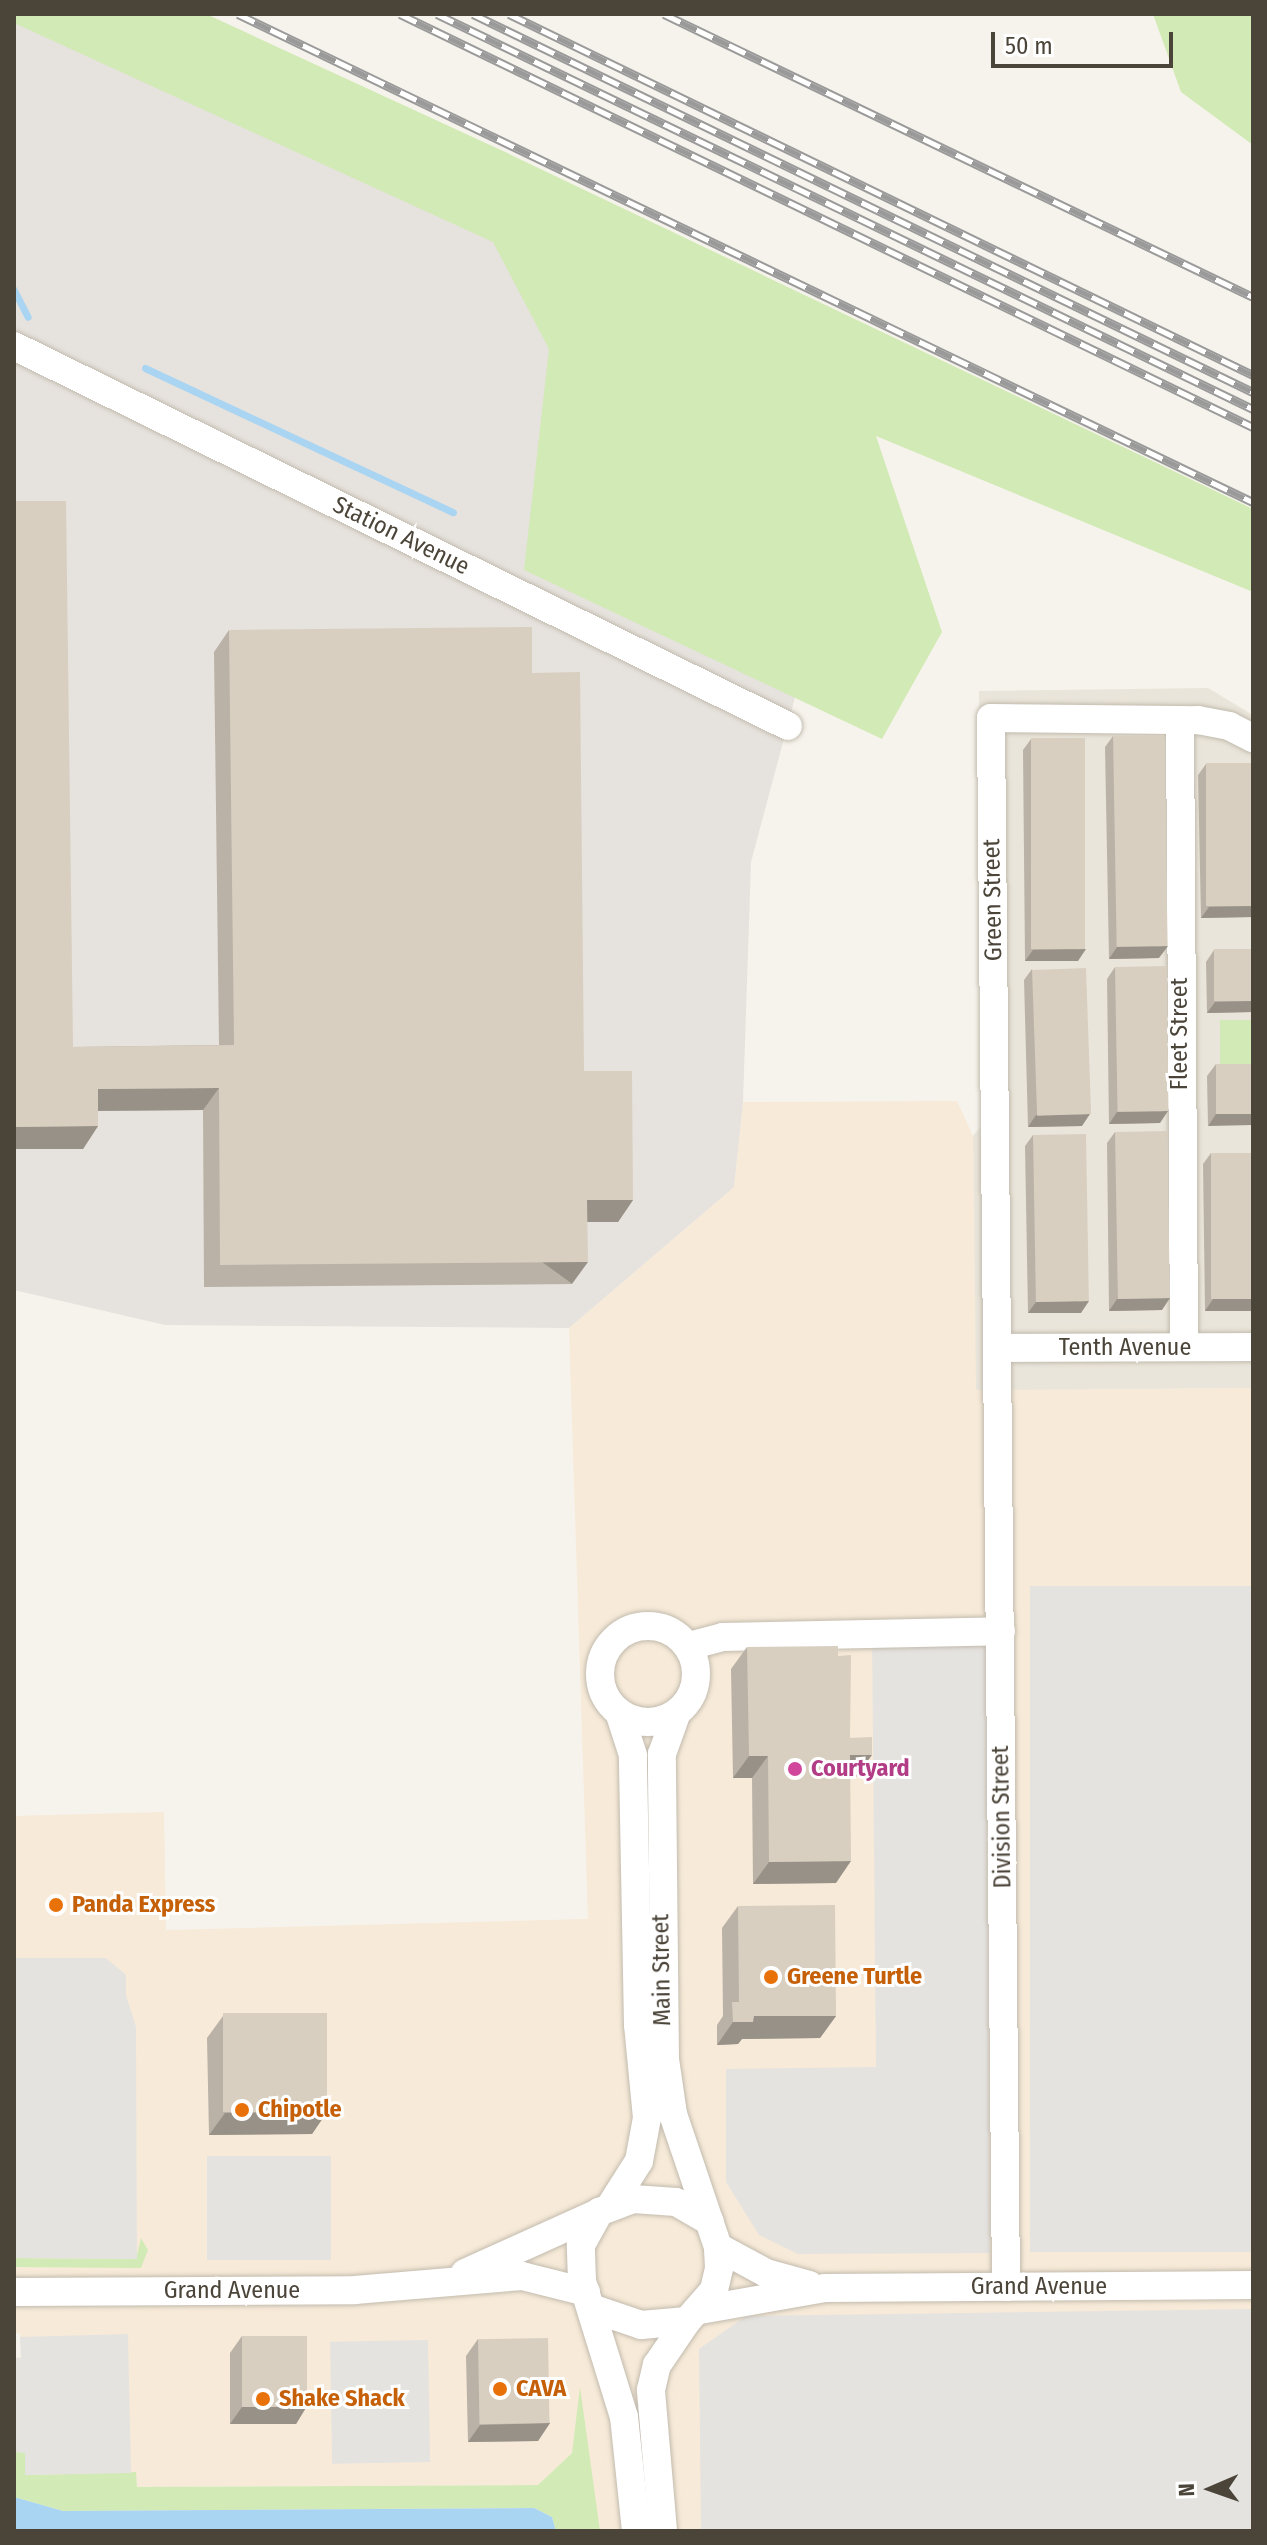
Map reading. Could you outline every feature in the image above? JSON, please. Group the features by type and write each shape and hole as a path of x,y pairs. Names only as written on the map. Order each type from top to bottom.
{"street":[{"name":"Station Avenue","path":"14,346 788,726"},
{"name":"Green Street","path":"998,1348 991,718 1180,720 1221,724 1253,738"},
{"name":"Fleet Street","path":"1180,720 1184,1347"},
{"name":"Tenth Avenue","path":"998,1348 1253,1347"},
{"name":"Division Street","path":"998,1348 1006,2287"},
{"path":"651,1628 672,1632 689,1646 697,1666 695,1687 676,1715 649,1721 620,1715 605,1698 599,1678 610,1642 630,1629 651,1628"},
{"path":"689,1646 731,1636 1001,1631"},
{"name":"Main Street","path":"605,2209 639,2161 647,2118 638,2025 633,1755 620,1715"},
{"name":"Main Street","path":"676,1715 662,1754 663,2037 673,2114 714,2234"},
{"path":"636,2531 624,2417 590,2300 581,2245 605,2209 665,2199 714,2234 717,2280 657,2365 651,2390 663,2531"},
{"name":"Grand Avenue","path":"450,2280 605,2209"},
{"name":"Grand Avenue","path":"714,2234 766,2273 825,2288"},
{"name":"Grand Avenue","path":"14,2292 355,2290 450,2280 535,2276 590,2300"},
{"name":"Grand Avenue","path":"694,2316 825,2288 1253,2285"},
{"path":"590,2300 641,2325 694,2316"}],"shaded area":[{"path":"14,14 206,14 891,338 751,862 743,1102 734,1187 569,1328 165,1325 14,1290"},
{"path":"1208,688 1253,715 1253,1388 975,1391 973,1136 982,1125 979,691"},
{"path":"957,1101 973,1136 976,1390 1253,1388 1253,2531 581,2531 572,2453 538,2485 137,2487 135,2472 25,2475 25,2453 14,2452 14,2358 21,2357 20,2334 14,2332 14,1816 164,1812 166,1930 588,1919 569,1328 734,1187 743,1102"},
{"path":"1030,1586 1253,1586 1253,2252 1030,2252"},
{"path":"986,1632 990,2253 798,2254 759,2235 726,2182 726,2069 876,2067 872,1634"},
{"path":"14,1958 106,1958 126,1975 126,1995 136,2027 137,2259 14,2258"},
{"path":"207,2156 331,2156 331,2260 207,2260"},
{"path":"1253,2309 1253,2531 701,2531 699,2349 746,2316"},
{"path":"128,2334 131,2473 25,2475 25,2453 14,2452 14,2358 21,2358 20,2337"},
{"path":"428,2340 430,2462 332,2464 330,2342"}],"green space":[{"path":"14,14 206,14 503,151 1253,509 1253,592 876,436 942,632 882,739 524,570 549,349 493,242 14,23"},
{"path":"1153,14 1253,14 1253,145 1181,92"},
{"path":"1220,1020 1253,1020 1253,1064 1220,1064"},
{"path":"141,2238 148,2250 141,2268 14,2267 14,2258 136,2259"},
{"path":"580,2387 600,2531 556,2531 552,2517 534,2508 63,2511 14,2497 14,2452 25,2452 26,2475 136,2472 137,2487 538,2485 572,2453"}],"water":[{"path":"14,2497 63,2511 534,2508 552,2517 556,2531 14,2531"}],"building":[{"path":"14,501 66,501 73,1047 234,1045 229,630 532,627 532,673 580,672 584,1071 632,1071 633,1200 587,1200 588,1262 220,1265 219,1088 98,1089 98,1126 14,1127"},
{"path":"1164,735 1168,946 1117,947 1113,736"},
{"path":"1031,738 1085,738 1085,949 1031,949"},
{"path":"1206,763 1253,763 1253,906 1206,906"},
{"path":"1214,949 1253,949 1253,1001 1214,1001"},
{"path":"1166,966 1169,1111 1118,1112 1115,967"},
{"path":"1086,968 1091,1114 1037,1116 1032,970"},
{"path":"1216,1064 1253,1064 1253,1114 1216,1114"},
{"path":"1167,1131 1170,1298 1118,1299 1115,1132"},
{"path":"1086,1134 1089,1301 1036,1302 1033,1135"},
{"path":"1211,1153 1253,1153 1253,1299 1211,1299"},
{"name":"Courtyard","path":"838,1646 838,1656 851,1655 850,1738 872,1737 872,1755 850,1755 851,1861 769,1862 768,1756 749,1756 747,1647"},
{"name":"Greene Turtle","path":"835,1905 836,2016 754,2016 753,2022 733,2022 732,2002 739,2002 738,1906"},
{"path":"223,2013 327,2013 327,2112 223,2112"},
{"name":"Shake Shack","path":"242,2336 307,2336 307,2407 242,2407"},
{"path":"548,2338 549,2423 479,2424 478,2339"}],"waterway":[{"path":"14,290 28,317"},
{"path":"145,368 453,512"}],"railway":[{"path":"238,14 1253,502"},
{"path":"400,14 1253,427"},
{"path":"437,14 1253,409"},
{"path":"473,14 1253,392"},
{"path":"509,14 1253,375"},
{"path":"664,14 1253,297"}],"place":[{"name":"Courtyard","path":"795,1769"},
{"name":"Panda Express","path":"56,1905"},
{"name":"Greene Turtle","path":"771,1977"},
{"name":"Chipotle","path":"242,2110"},
{"name":"CAVA","path":"500,2389"},
{"name":"Shake Shack","path":"263,2399"}]}
